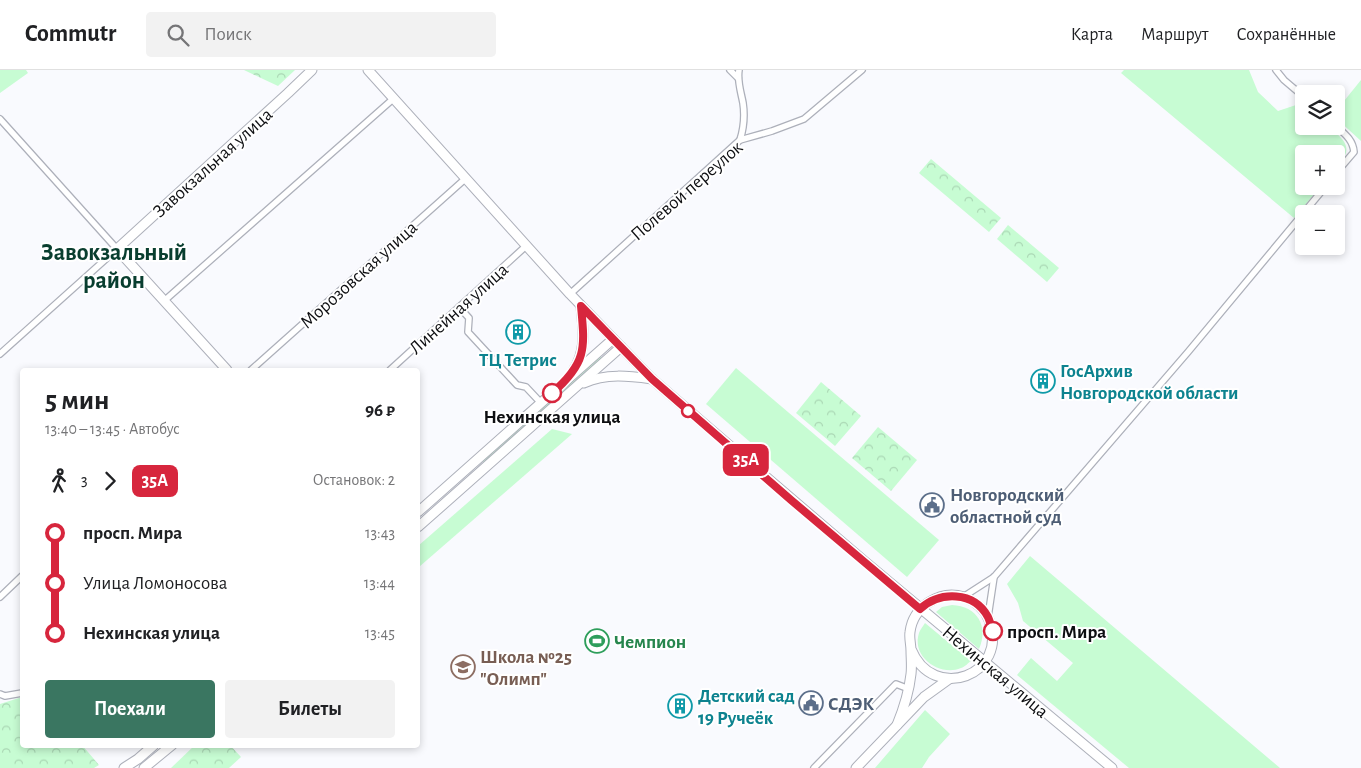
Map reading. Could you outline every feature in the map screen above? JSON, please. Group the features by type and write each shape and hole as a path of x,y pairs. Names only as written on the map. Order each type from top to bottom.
{"main road":[{"name":"Завокзальная улица","path":"117,249 312,70"},
{"name":"Нехинская улица","path":"368,70 581,306 652,379 791,500 1112,768"},
{"path":"117,249 225,368"},
{"path":"563,383 575,368 582,353 584,334 581,306"},
{"path":"420,510 613,340"},
{"path":"420,525 621,348"},
{"path":"573,390 592,380 603,377 624,376 652,379"},
{"path":"475,461 482,470"},
{"path":"897,725 909,689 911,672 910,632 915,616 920,609 940,597 963,597 977,605 988,617 993,631 993,640 985,662 978,670 960,678 949,679 933,675 919,664 911,649"},
{"path":"856,768 863,764 924,697 949,679"},
{"path":"124,768 151,748"},
{"path":"144,768 168,748"}],"street":[{"path":"730,70 738,78"},
{"path":"739,70 738,78 744,112 740,140"},
{"name":"Полевой переулок","path":"570,294 740,140 804,119 862,70"},
{"path":"1276,70 1295,89"},
{"path":"164,301 394,99"},
{"path":"0,119 117,249"},
{"path":"1345,134 1354,145 1354,152 1345,163"},
{"name":"Морозовская улица","path":"253,368 465,179"},
{"path":"963,597 994,578 1188,352 1319,195"},
{"name":"Линейная улица","path":"392,368 526,246"},
{"name":"Завокзальная улица","path":"0,354 117,249"},
{"path":"460,307 470,318 468,332 517,385 526,386 541,403"},
{"path":"0,597 20,578"},
{"path":"988,617 994,578"},
{"path":"814,768 896,684 909,689"},
{"path":"0,694 5,696 20,692"}],"green space":[{"path":"0,70 26,70 28,73 0,93"},
{"path":"244,70 295,70 278,86"},
{"path":"1124,70 1249,70 1258,92 1278,111 1295,105 1295,135 1338,135 1345,143 1346,151 1345,155 1345,145 1295,145 1295,195 1313,195 1305,205 1295,205 1294,218 1121,73"},
{"path":"1361,80 1361,141 1345,126 1345,100"},
{"path":"931,159 1001,218 989,232 919,173"},
{"path":"1008,225 1059,268 1047,282 997,239"},
{"path":"600,356 603,359 484,463 482,460"},
{"path":"736,368 939,540 907,577 706,404"},
{"path":"821,382 861,416 835,446 796,413"},
{"path":"878,427 917,460 891,491 852,458"},
{"path":"552,429 572,434 420,566 420,544"},
{"path":"1030,556 1280,768 1129,768 1017,675 1031,658 1057,681 1073,663 1023,621 1018,603 1007,584"},
{"path":"952,605 968,609 979,619 983,633 979,649 936,612 942,607"},
{"path":"925,623 971,661 953,670 944,670 929,663 919,650 918,642 919,633"},
{"path":"20,698 20,748 85,748 99,765 94,768 0,768 0,704"},
{"path":"925,710 950,734 929,757 922,768 875,768"},
{"path":"192,748 233,748 241,757 229,768 171,768"}],"bus line":[{"name":"35А","path":"552,393 570,376 582,353 584,334 581,306 652,379 920,609 932,600 940,597 963,597 981,608 988,617 993,631"}],"place":[{"name":"ТЦ Тетрис","path":"518,332"},
{"name":"ГосАрхив Новгородской области","path":"1043,381"},
{"name":"Нехинская улица","path":"552,393"},
{"name":"Новгородский областной суд","path":"932,505"},
{"name":"просп. Мира","path":"993,631"},
{"name":"Чемпион","path":"597,641"},
{"name":"Школа №25 \"Олимп\"","path":"463,667"},
{"name":"СДЭК","path":"811,703"},
{"name":"Детский сад 19 Ручеёк","path":"680,706"}],"district":[{"name":"Завокзальный район","path":"114,266"}]}
